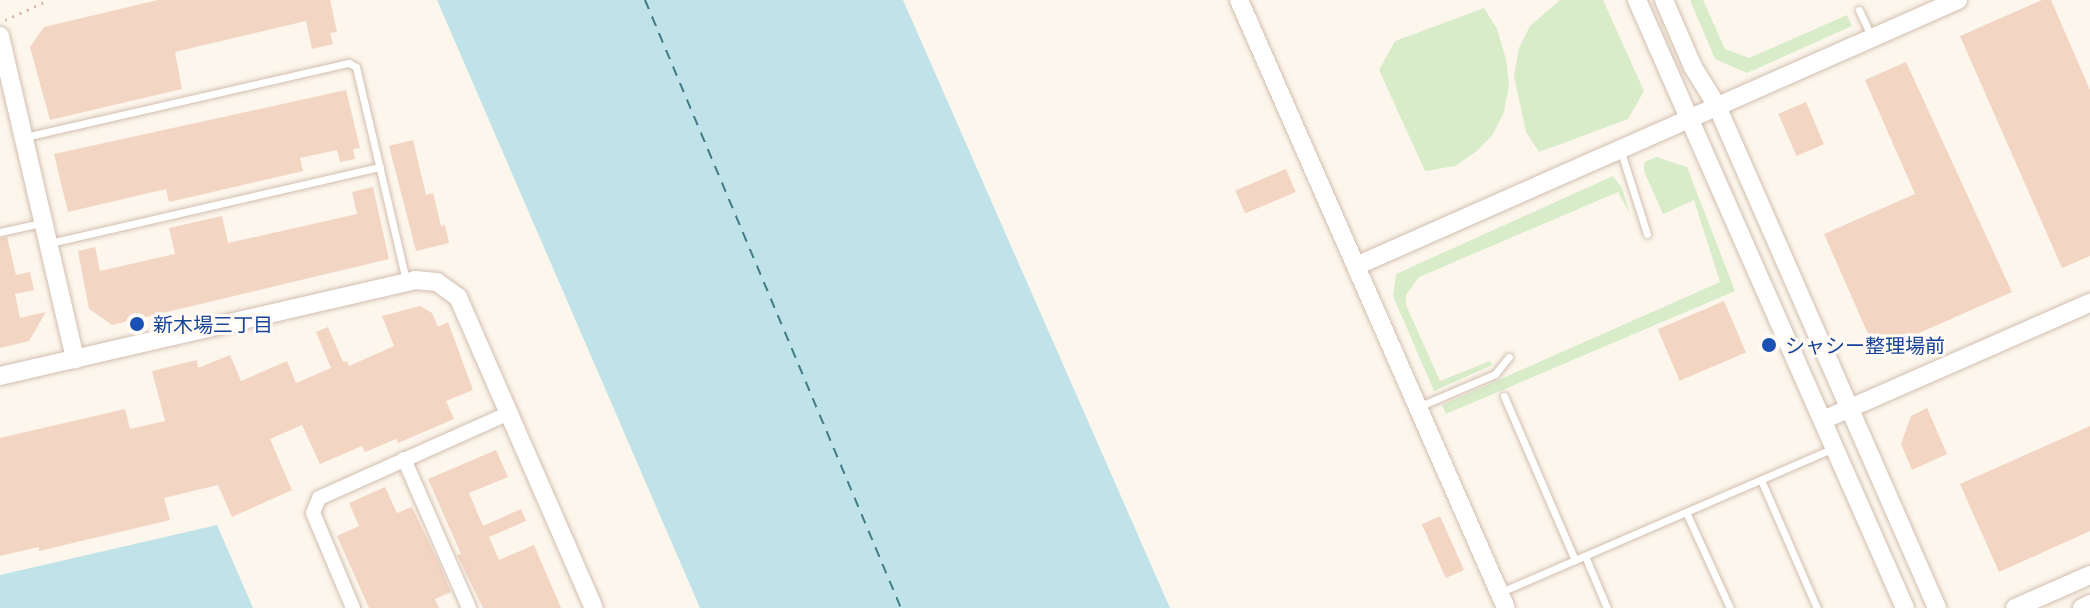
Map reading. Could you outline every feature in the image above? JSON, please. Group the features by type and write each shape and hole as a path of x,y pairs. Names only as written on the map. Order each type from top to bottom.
{"street":[{"path":"1239,0 1503,600"},
{"path":"1637,0 1905,608"},
{"path":"1664,0 1693,67 1717,106 1937,608"},
{"path":"1356,266 1958,0"},
{"path":"0,36 8,100 24,137 75,359"},
{"path":"0,376 407,282 437,282 458,297 594,608"},
{"path":"1823,420 2090,303"},
{"path":"353,608 315,520 313,507 324,494 509,413"},
{"path":"404,459 469,608"},
{"path":"2015,608 2090,575"},
{"path":"2082,608 2090,604"}],"lane":[{"path":"1859,10 1871,38"},
{"path":"24,137 349,63 356,67 407,282"},
{"path":"1620,149 1647,234"},
{"path":"48,244 380,167"},
{"path":"0,232 43,222"},
{"path":"1418,407 1495,374 1509,357"},
{"path":"1504,396 1575,560"},
{"path":"1503,600 1575,560 1835,448"},
{"path":"1761,480 1817,608"},
{"path":"1686,512 1730,608"},
{"path":"1585,556 1607,608"}],"path":[{"path":"0,22 33,3 49,0"}],"green space":[{"path":"1560,0 1603,0 1644,91 1628,119 1539,152 1526,132 1514,76 1519,48 1530,26"},
{"path":"1690,0 1703,0 1725,49 1749,58 1847,15 1852,26 1747,73 1715,59"},
{"path":"1484,8 1497,29 1506,59 1509,85 1504,112 1493,134 1477,151 1455,166 1425,171 1379,70 1395,41"},
{"path":"1656,157 1687,167 1735,291 1446,414 1442,405 1720,282 1694,200 1663,214 1644,171 1644,162"},
{"path":"1613,176 1622,188 1630,214 1618,192 1419,277 1406,295 1406,305 1440,381 1490,361 1492,365 1434,391 1393,296 1396,274"}],"water":[{"path":"437,0 903,0 1170,608 700,608"},
{"path":"217,525 253,608 0,608 0,575"}],"building":[{"path":"158,0 330,0 337,32 330,33 333,44 312,49 306,21 175,52 182,89 50,120 30,47 44,27"},
{"path":"2042,0 2051,0 2090,90 2090,256 2062,268 1960,36"},
{"path":"1906,62 2012,292 1876,352 1824,234 1915,194 1865,80"},
{"path":"346,90 360,148 353,149 355,159 340,162 337,150 300,158 303,171 256,182 169,202 166,189 68,212 54,154"},
{"path":"1806,102 1824,144 1796,156 1778,114"},
{"path":"413,140 426,195 433,193 441,226 445,225 449,243 416,251 389,146"},
{"path":"1286,169 1296,192 1245,214 1235,190"},
{"path":"373,187 389,259 112,325 89,309 78,251 95,247 100,271 175,254 169,228 222,216 228,243 357,214 352,192"},
{"path":"7,237 16,275 30,272 34,290 15,294 20,318 46,312 29,341 0,348 0,238"},
{"path":"1724,301 1746,353 1680,381 1658,329"},
{"path":"420,306 432,313 438,327 448,322 473,390 446,401 454,419 398,443 396,439 365,452 362,446 320,464 302,425 270,439 292,490 232,517 218,485 164,498 170,520 39,551 39,547 0,556 0,438 125,409 130,429 165,421 152,371 197,360 198,368 230,355 241,381 287,361 296,383 331,368 316,332 328,327 343,362 347,361 349,366 394,346 382,316"},
{"path":"1927,408 1947,454 1912,470 1901,444 1911,416"},
{"path":"2090,426 2090,531 1999,572 1960,484"},
{"path":"496,450 508,477 469,493 483,526 521,509 526,521 489,537 499,560 534,545 561,608 483,608 457,555 461,554 428,479"},
{"path":"385,487 397,513 412,507 439,563 451,592 435,599 439,608 369,608 337,536 359,526 349,503"},
{"path":"1440,516 1464,570 1446,578 1422,524"}],"ferry route":[{"path":"645,0 901,608"}],"place":[{"name":"新木場三丁目","path":"137,324"},
{"name":"シャシー整理場前","path":"1769,345"}]}
